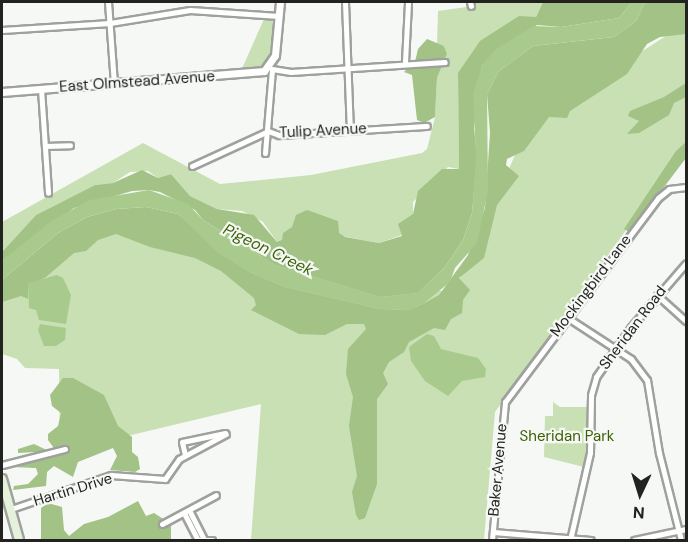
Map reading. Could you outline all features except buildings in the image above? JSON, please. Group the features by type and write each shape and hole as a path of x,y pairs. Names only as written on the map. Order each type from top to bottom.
{"main road":[{"path":"2,479 19,540"}],"street":[{"path":"108,2 114,84"},
{"path":"215,10 216,2"},
{"path":"265,153 271,67 280,2"},
{"path":"345,2 350,130"},
{"path":"405,62 408,2"},
{"path":"2,30 110,23 190,9 279,16"},
{"name":"East Olmstead Avenue","path":"2,92 240,75 261,72 271,67 278,73 405,62 445,62"},
{"path":"41,89 48,193"},
{"name":"Tulip Avenue","path":"192,166 268,131 279,135 428,126"},
{"path":"45,147 70,145"},
{"name":"Mockingbird Lane","path":"506,401 658,198 669,189 687,186"},
{"name":"Sheridan Road","path":"570,539 590,453 592,389 615,350 657,295 687,263"},
{"path":"657,295 687,321"},
{"path":"568,318 631,359 647,380 681,540"},
{"name":"Baker Avenue","path":"492,540 506,401"},
{"name":"Hartin Drive","path":"11,509 111,475 165,479 185,455 226,434 182,442 185,455"},
{"path":"2,465 66,449"},
{"path":"162,524 216,495"},
{"path":"186,511 200,540 212,540"},
{"path":"634,540 687,529"},
{"path":"493,532 591,540"}],"green space":[{"path":"474,2 543,2 536,17 458,73 459,169 448,167 413,202 413,214 402,235 379,243 292,227 283,241 277,242 263,222 242,211 217,209 190,196 171,174 158,178 148,171 130,172 113,183 95,185 36,215 2,252 2,222 143,143 220,184 311,175 422,153 427,149 435,117 437,78 447,54 444,46 437,44 438,11 474,6"},
{"path":"264,19 274,22 271,56 262,69 241,71"},
{"path":"686,23 686,147 495,412 484,540 251,540 261,404 60,452 59,369 25,368 17,359 2,354 2,292 106,227 453,293 529,124"},
{"name":"Sheridan Park","path":"553,402 560,407 588,407 589,446 584,467 544,457 545,416 553,416"}],"shaded area":[{"path":"543,2 632,2 619,18 561,27 537,25 482,65 474,128 477,157 472,213 463,240 445,267 418,293 380,297 275,265 203,220 195,210 160,192 149,190 132,191 74,208 2,261 2,252 36,215 95,185 113,183 142,170 158,178 171,174 190,196 217,209 254,215 277,242 282,240 283,233 292,227 296,215 307,210 338,221 339,233 345,237 379,243 402,236 398,224 413,214 418,191 442,169 459,169 458,73 480,41 519,16 536,17"},
{"path":"632,2 645,2 636,21 614,37 533,46 498,72 487,94 488,191 477,243 455,268 450,282 423,304 408,310 380,309 285,287 247,271 218,253 178,214 146,207 116,209 87,217 58,233 2,280 2,261 51,221 90,200 149,190 188,204 203,220 275,265 380,297 418,293 445,267 463,240 472,213 476,157 473,94 482,65 496,49 533,26 561,27 619,18"},
{"path":"645,2 686,2 686,34 660,37 647,44 627,74 570,111 567,118 549,117 524,151 507,159 506,165 519,176 497,205 484,258 459,278 470,290 463,300 462,313 451,319 445,330 434,328 409,342 404,352 389,362 383,373 388,384 377,399 377,484 365,518 359,520 356,515 352,492 357,476 349,426 353,397 346,374 348,349 366,329 364,324 347,324 325,335 299,334 251,310 256,305 254,298 221,271 195,258 150,247 116,234 98,240 86,251 74,253 46,277 28,286 28,299 21,296 2,302 2,280 58,233 87,217 116,209 146,207 178,214 247,271 285,287 380,309 408,310 423,304 439,295 468,255 485,208 490,133 487,94 498,72 533,46 614,37 636,21"},
{"path":"427,39 444,46 447,54 437,78 435,117 424,123 417,120 412,75 404,72 415,62 418,49"},
{"path":"686,83 686,97 674,103 669,115 639,133 627,134 639,121 628,116 630,111 664,97"},
{"path":"686,142 686,158 633,228 629,232 624,229 676,151"},
{"path":"57,275 63,278 71,295 66,324 39,320 36,310 29,308 28,283"},
{"path":"40,324 66,328 65,340 56,346 44,346 38,330"},
{"path":"427,334 434,336 441,349 478,358 486,369 485,377 462,381 448,396 425,381 411,361 409,347"},
{"path":"63,378 73,378 104,395 118,426 132,437 132,452 138,457 140,469 135,472 110,470 117,456 113,448 78,462 73,477 54,466 47,472 46,486 13,490 14,486 28,484 38,474 36,468 12,467 17,462 31,463 38,457 35,452 18,453 18,449 34,444 53,453 56,451 48,440 48,434 58,426 61,413 52,406 50,395"},
{"path":"138,501 146,516 154,513 171,524 171,540 41,540 41,508 48,503 62,507 64,530 69,536 84,524 108,517"}],"water label":[{"name":"Pigeon Creek","path":"268,250"}]}
